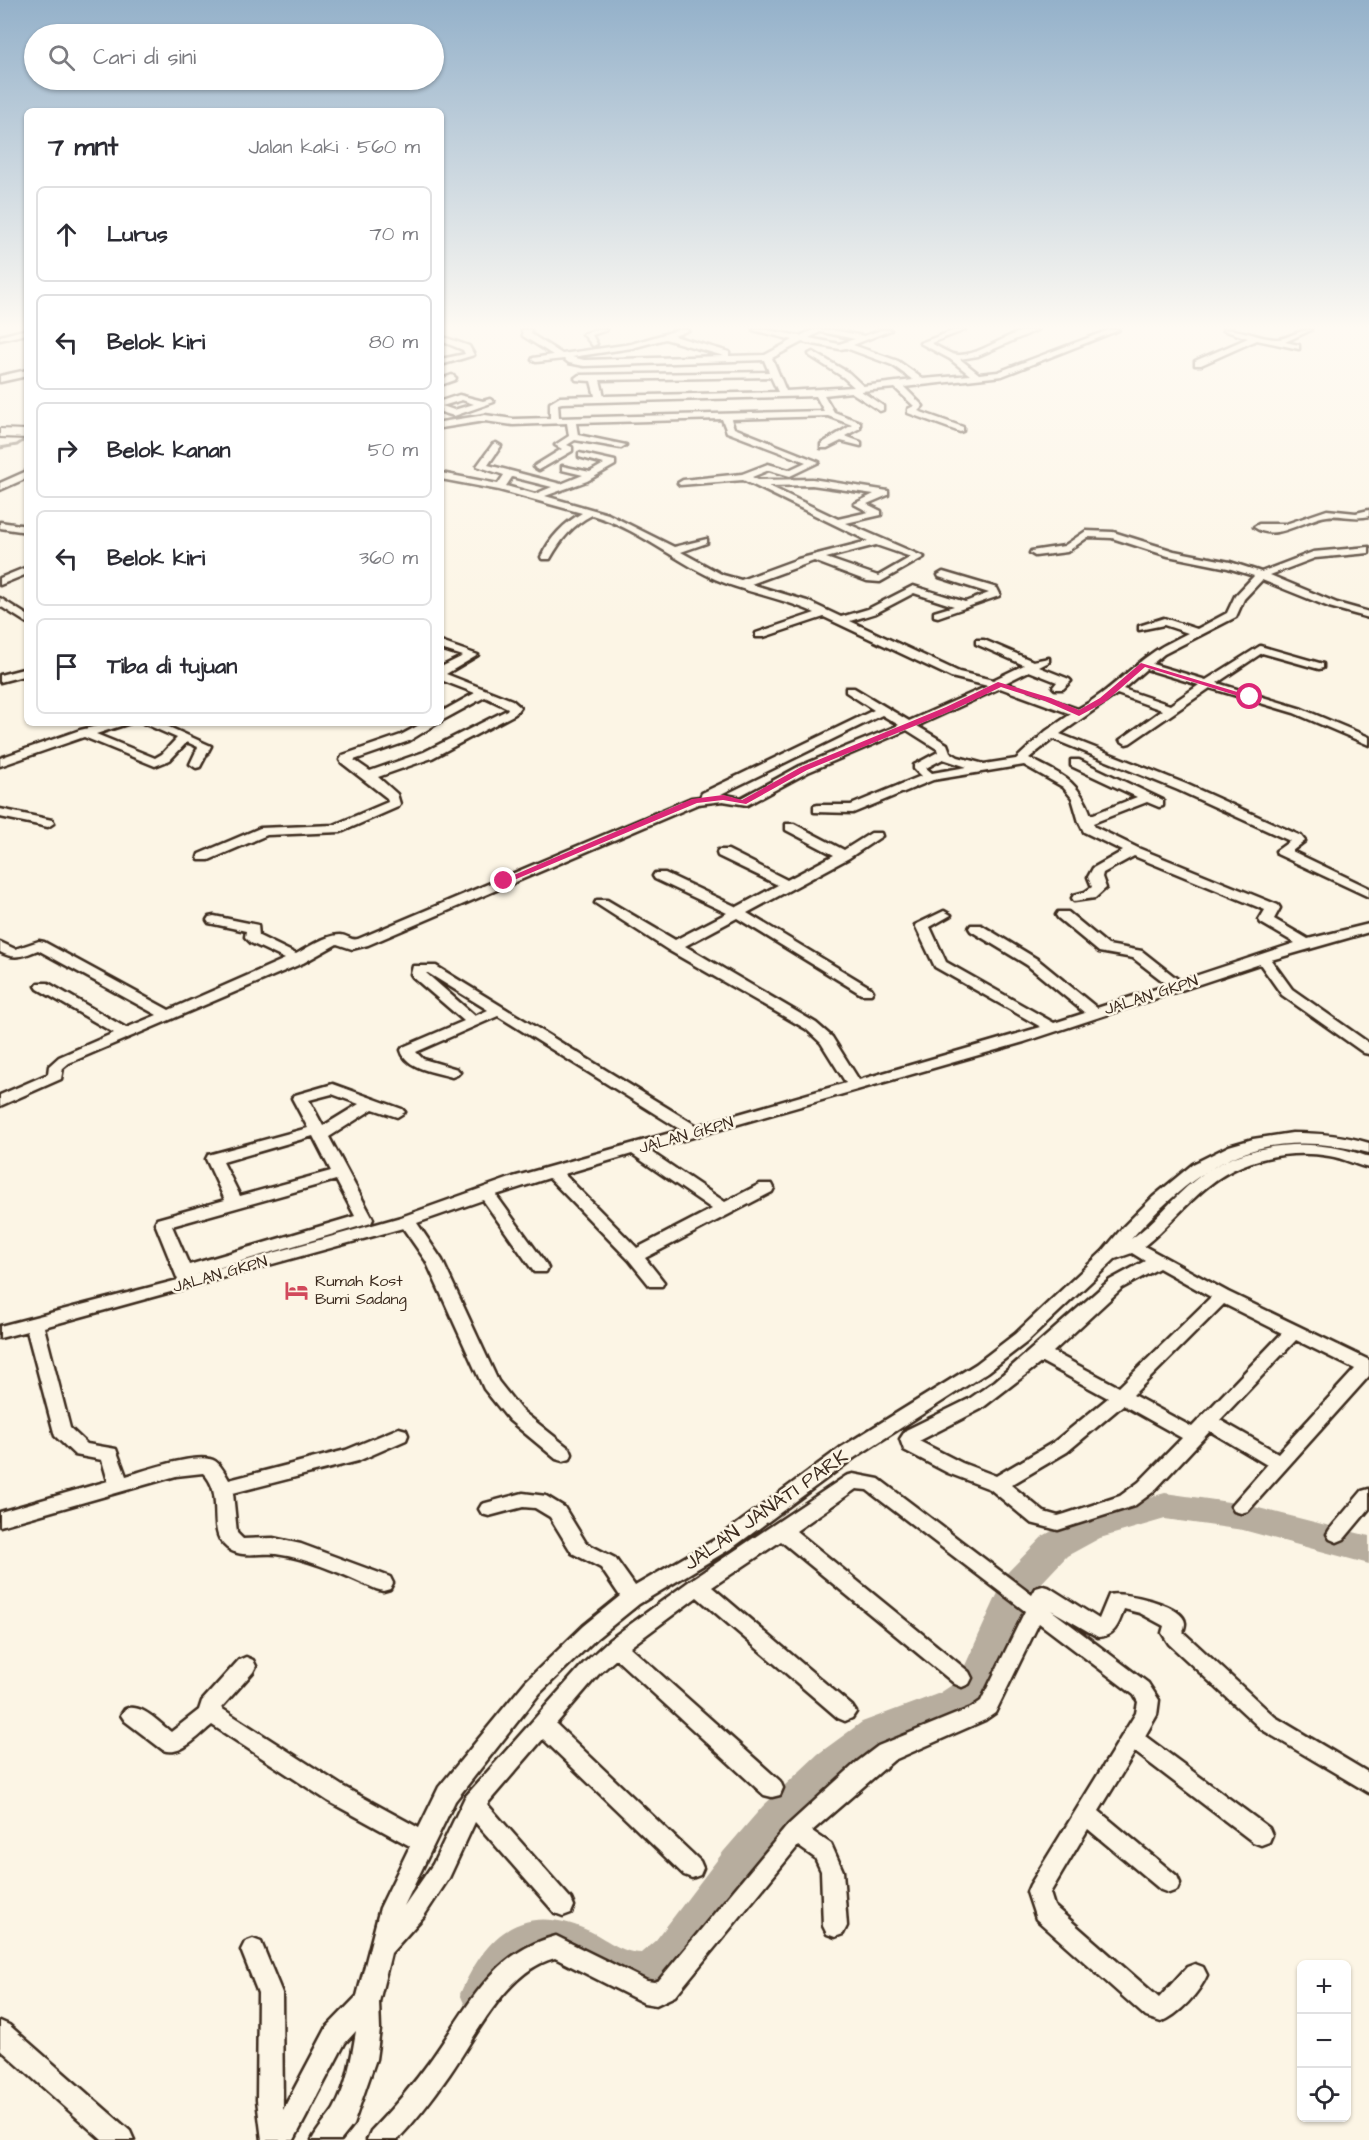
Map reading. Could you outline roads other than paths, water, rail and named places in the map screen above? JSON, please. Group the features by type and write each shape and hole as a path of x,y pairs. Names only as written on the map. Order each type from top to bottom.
{"main road":[{"path":"0,434 24,434"}],"street":[{"path":"573,430 574,436"},
{"path":"730,430 814,462 790,472 768,467 748,480"},
{"path":"841,438 838,436 850,430"},
{"path":"539,467 567,451 569,449 560,445 574,436 621,446"},
{"path":"824,446 841,438 858,444"},
{"path":"496,446 482,466 561,487"},
{"path":"534,497 593,475 612,463 582,455"},
{"path":"565,468 593,475"},
{"path":"500,487 510,474"},
{"path":"0,487 24,475"},
{"path":"444,477 500,487 591,512 627,525 719,577 765,593 792,599 955,675 998,684 1048,699 1079,713"},
{"path":"748,480 877,542 916,554 919,559 880,579 871,579 816,558"},
{"path":"675,494 690,488 683,483 748,480 812,482 885,493 859,504 878,513 839,522"},
{"path":"546,557 554,541 575,522 591,512"},
{"path":"1258,527 1279,530 1327,513 1350,517 1369,513"},
{"path":"0,525 24,529"},
{"path":"1035,553 1067,549 1086,534 1113,535 1172,554 1210,560 1260,575 1333,605 1369,615"},
{"path":"673,551 703,541"},
{"path":"741,584 816,558 877,542"},
{"path":"1024,761 1022,758 1025,754 1079,713 1103,700 1113,689 1160,652 1232,615 1239,598 1260,575 1313,555 1369,550"},
{"path":"0,582 24,571"},
{"path":"938,614 983,600 996,592 944,575"},
{"path":"838,621 872,612 913,589 965,606"},
{"path":"0,601 24,618"},
{"path":"760,635 825,614"},
{"path":"1143,628 1164,621 1198,633"},
{"path":"980,642 999,654 1009,654 1065,681 1059,687"},
{"path":"444,646 472,655 444,672"},
{"path":"1126,740 1260,649 1319,666"},
{"path":"695,801 723,797 743,802 782,779 908,725 1045,660"},
{"path":"1143,665 1298,711 1369,741"},
{"path":"0,679 24,672"},
{"path":"369,776 428,755 511,712 514,707 508,702 444,675"},
{"path":"1113,689 1172,710"},
{"path":"850,690 943,747 946,750 944,754"},
{"path":"444,715 484,693"},
{"path":"0,1101 56,1076 56,1066 64,1060 298,960 338,939 350,945 363,942 695,801 884,710"},
{"path":"0,762 84,733 112,726"},
{"path":"157,726 205,746 196,764"},
{"path":"380,745 413,726"},
{"path":"204,857 265,831 336,829 394,804 393,797 346,759 405,738 427,726"},
{"path":"84,733 155,762 166,757 185,737"},
{"path":"1050,734 1182,787 1296,839 1299,841 1282,851 1369,893"},
{"path":"944,754 954,760 986,768"},
{"path":"930,777 920,769 920,765 944,754"},
{"path":"818,809 853,809 930,777 1024,761 1066,784 1078,797 1089,829 1133,851 1274,908 1266,920 1306,944"},
{"path":"1075,763 1154,800 1085,822"},
{"path":"0,813 48,824"},
{"path":"790,827 844,855"},
{"path":"673,947 876,836"},
{"path":"1079,898 1090,895 1099,888 1095,877 1098,871 1133,851"},
{"path":"723,853 787,885"},
{"path":"660,876 736,912 866,990"},
{"path":"602,903 673,947 811,1026 827,1040 855,1086"},
{"path":"944,915 922,925 940,964 1053,1028"},
{"path":"1063,915 1104,949 1137,954 1178,986"},
{"path":"214,920 254,928 252,937 256,940 298,960"},
{"path":"976,928 1032,962 1094,1013"},
{"name":"JALAN GKPN","path":"0,1332 82,1312 186,1277 407,1221 486,1192 1053,1028 1264,960 1306,944 1369,928"},
{"path":"0,946 14,954 39,945 168,1015"},
{"path":"1264,960 1287,992 1369,1050"},
{"path":"474,1021 418,974 418,969 432,969 696,1132"},
{"path":"43,986 125,1034"},
{"path":"452,1072 418,1062 410,1057 408,1050 498,1011"},
{"path":"341,1173 163,1223 186,1277 365,1219 341,1173 319,1132 300,1098 333,1089 397,1112"},
{"path":"235,1203 214,1159 319,1132 371,1102"},
{"name":"JALAN JANATI PARK","path":"325,2140 344,2116 364,2059 368,2030 367,2002 391,1908 447,1794 532,1687 590,1632 632,1598 728,1541 847,1453 982,1368 1021,1338 1120,1247 1173,1188 1195,1170 1219,1156 1273,1140 1315,1138 1347,1141 1369,1148"},
{"path":"1120,1247 1222,1168 1261,1155 1303,1148 1346,1153 1369,1163"},
{"path":"636,1149 725,1210"},
{"path":"553,1172 635,1256 656,1282"},
{"path":"635,1256 766,1188"},
{"path":"486,1192 540,1268"},
{"path":"407,1221 434,1260 489,1384 515,1415 563,1454"},
{"path":"1120,1247 1159,1261 1222,1296 1368,1368 1241,1506"},
{"path":"1159,1261 1116,1284 1041,1353 975,1404 922,1429 909,1439 911,1445 955,1468 998,1484 1038,1518 1058,1523 1066,1521 1127,1501 1146,1487 1294,1331"},
{"path":"998,1484 1032,1468 1094,1422 1222,1296"},
{"path":"34,1323 62,1431 82,1450 109,1454 119,1485"},
{"path":"1041,1353 1120,1397 1280,1463"},
{"path":"223,1489 351,1456 399,1435"},
{"path":"0,1519 198,1464 212,1469 223,1489 228,1512 227,1535 242,1548 272,1546 317,1558 383,1582"},
{"path":"383,1946 416,1909 429,1890 473,1804 564,1697 616,1646 698,1586 782,1532 854,1481 862,1481 872,1484 1032,1604 1141,1689 1149,1700 1146,1715 1038,1892 1039,1904 1044,1912 1154,2009 1161,2011 1166,2008 1195,1975"},
{"path":"1337,1534 1369,1496"},
{"path":"489,1509 523,1500 539,1501 557,1512 579,1548 608,1563 632,1598"},
{"path":"782,1532 962,1678"},
{"path":"698,1586 845,1712"},
{"path":"380,2140 438,2070 502,1979 540,1948 556,1947 644,1992 656,1994 667,1988 796,1832 886,1753 978,1714 988,1707 1032,1604 1043,1594 1098,1629 1103,1629 1110,1622 1116,1601 1129,1602 1166,1617 1175,1623 1172,1633 1176,1638 1268,1723 1369,1784"},
{"path":"616,1646 772,1788"},
{"path":"246,1666 209,1707 211,1713 336,1794 423,1842"},
{"path":"132,1715 171,1744 187,1735 211,1713"},
{"path":"542,1724 692,1868"},
{"path":"1132,1738 1261,1835"},
{"path":"473,1804 563,1906"},
{"path":"1086,1814 1169,1883"},
{"path":"796,1832 823,1851 832,1871 835,1926"},
{"path":"253,1950 270,1993 269,2100 274,2140"},
{"path":"280,2140 336,2035 367,2002"},
{"path":"0,2033 121,2140"}],"waterway":[{"path":"0,448 17,445 24,440"},
{"path":"481,1994 509,1954 521,1944 534,1938 560,1939 622,1971 650,1973 671,1954 738,1864 777,1818 832,1766 876,1734 953,1704 972,1692 1020,1583 1055,1546 1089,1527 1165,1506 1243,1517 1369,1550"}],"place":[{"name":"Rumah Kost Bumi Sadang","path":"297,1290"}]}
